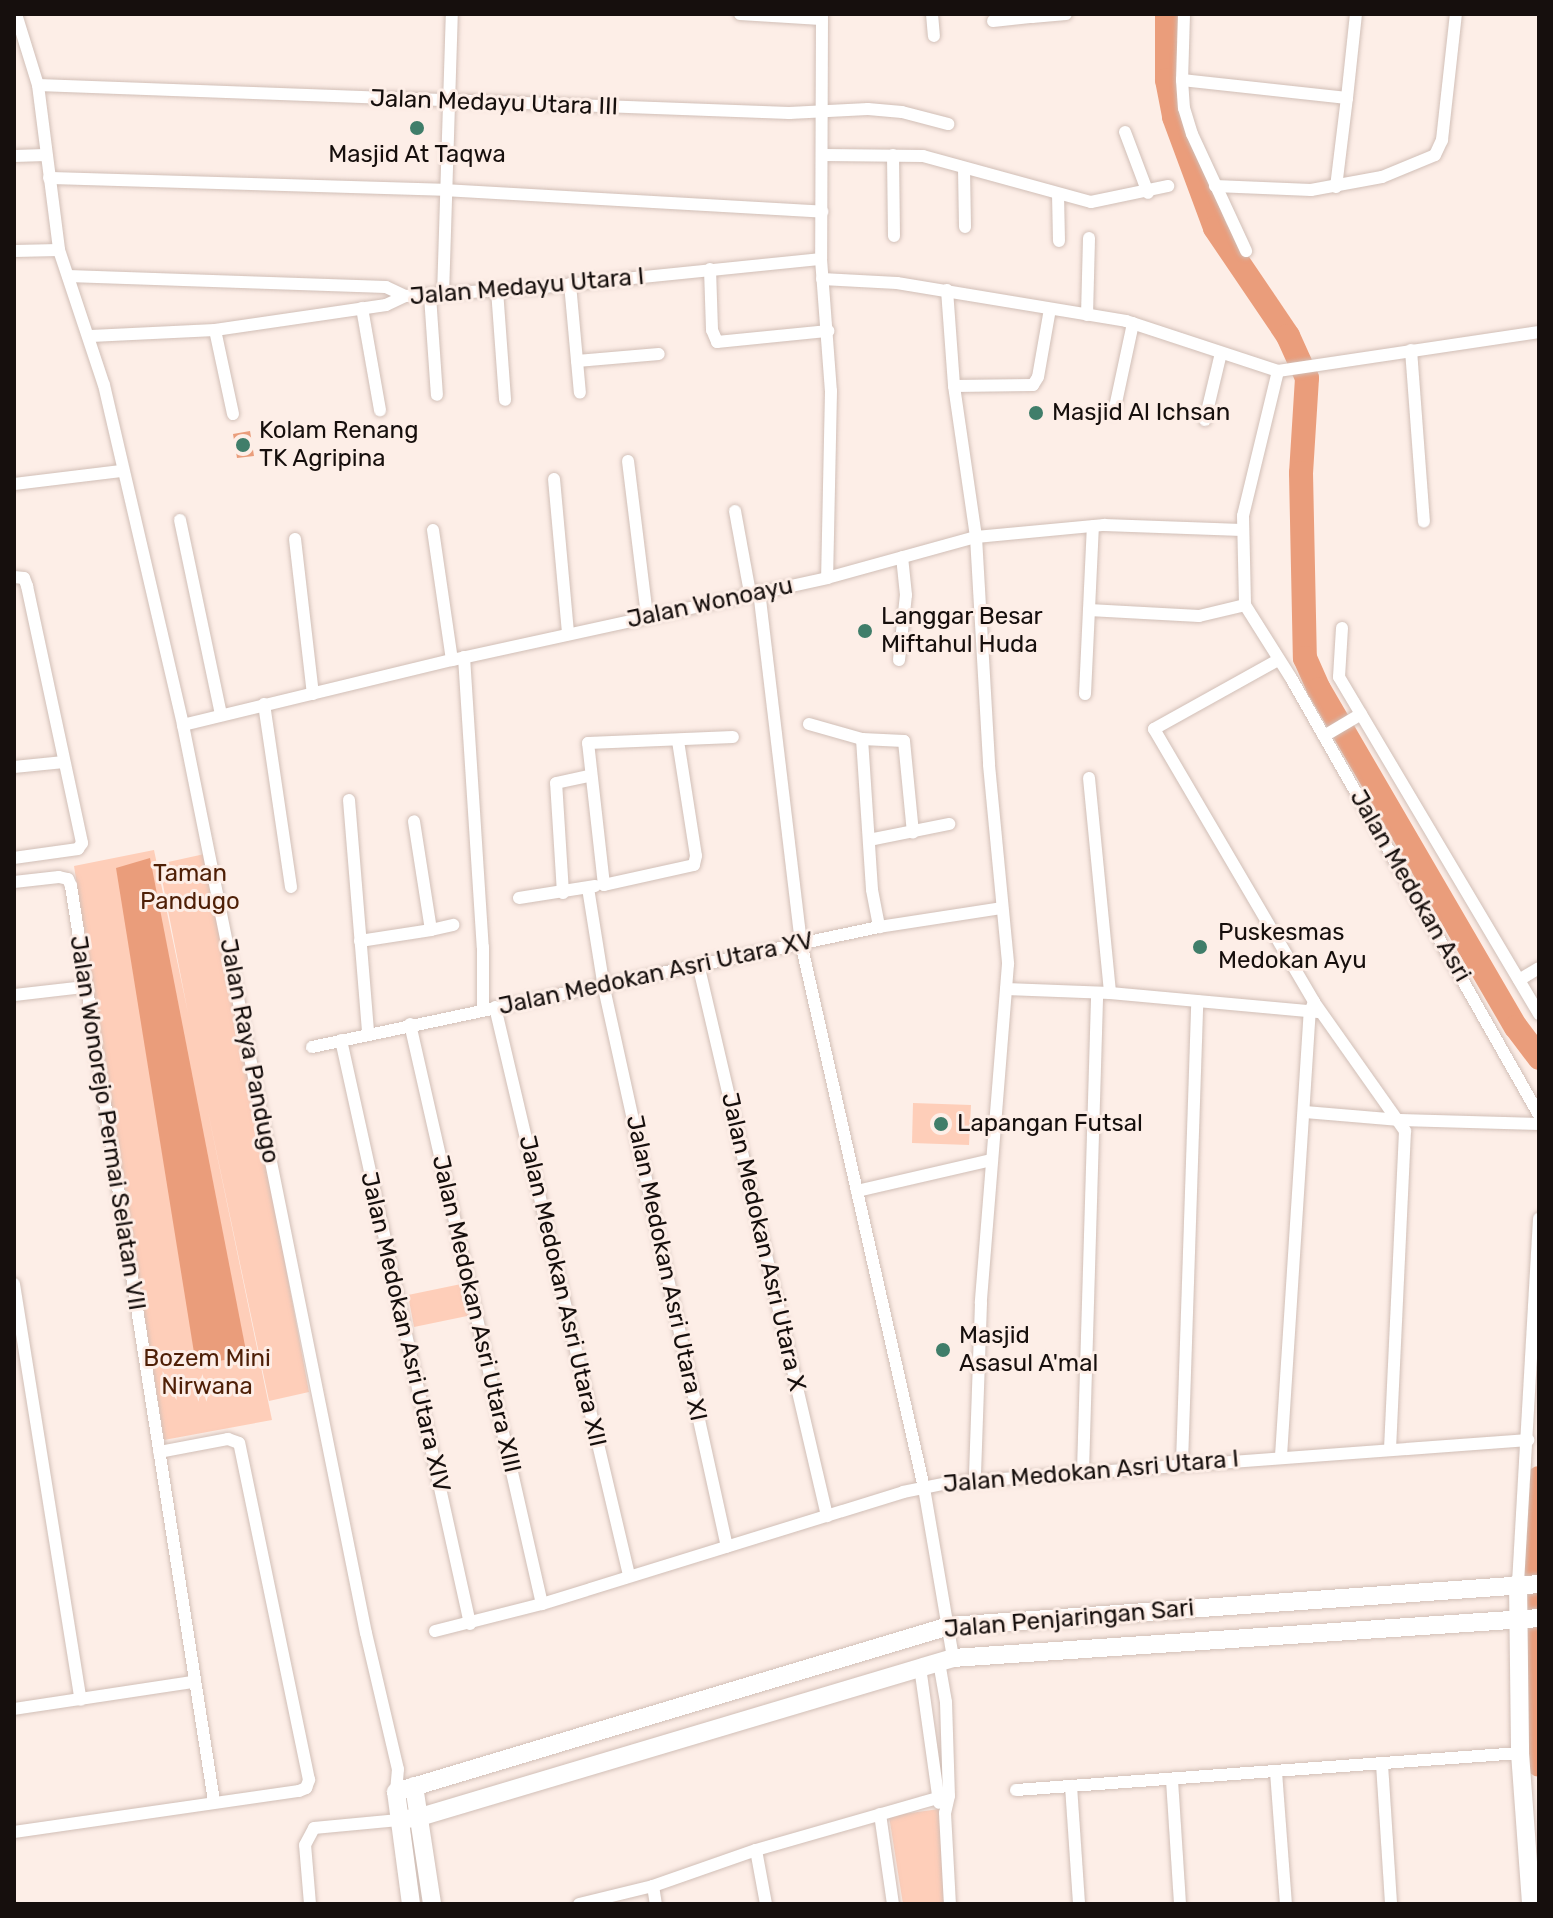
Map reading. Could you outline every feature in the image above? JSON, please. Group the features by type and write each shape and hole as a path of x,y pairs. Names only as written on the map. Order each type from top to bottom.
{"street":[{"name":"Jalan Raya Pandugo","path":"16,14 38,85 59,250 91,336 183,725 376,1670 405,1789"},
{"path":"437,395 437,295 450,102 452,14"},
{"path":"740,14 821,16 821,259 828,331 832,448 827,578"},
{"path":"932,14 934,36"},
{"path":"993,21 1029,15 1066,14"},
{"path":"1184,14 1184,108 1192,134 1246,251"},
{"path":"1336,187 1347,98 1352,14"},
{"path":"1215,186 1311,190 1336,187 1382,177 1435,155 1442,140 1456,14"},
{"path":"14,58 29,57"},
{"path":"1182,80 1347,98"},
{"name":"Jalan Medayu Utara III","path":"38,85 450,102 822,112 886,110 948,124"},
{"path":"1125,132 1148,193"},
{"path":"14,156 46,155"},
{"path":"823,155 923,156 1091,202 1148,193 1168,186"},
{"path":"893,155 894,236"},
{"path":"964,169 965,227"},
{"path":"49,178 445,190 822,212"},
{"path":"1058,194 1059,241"},
{"path":"1087,315 1089,238"},
{"path":"14,251 59,250"},
{"name":"Jalan Medayu Utara I","path":"91,336 215,330 386,305 405,296 570,284 821,259"},
{"path":"710,269 712,330 717,342 828,331"},
{"path":"68,276 386,287 405,296"},
{"path":"822,279 947,290 1133,323 1282,370 1539,332"},
{"path":"570,284 580,393"},
{"path":"497,290 505,400"},
{"path":"947,290 954,386 976,537 1008,964 991,1160 975,1479"},
{"path":"362,308 380,410"},
{"path":"954,386 1033,385 1038,377 1050,309"},
{"path":"1114,412 1133,323"},
{"path":"215,330 233,414"},
{"path":"1411,350 1424,522"},
{"path":"1205,420 1221,353"},
{"path":"577,361 659,354"},
{"path":"1282,370 1242,530 1245,605 1278,660 1154,729 1315,1009 1400,1120 1405,1144 1390,1448"},
{"path":"628,461 647,616"},
{"path":"14,484 121,471"},
{"path":"554,479 568,633"},
{"path":"735,511 754,592 771,692 788,855 801,943 924,1488 949,1626 943,1797"},
{"path":"180,520 221,715"},
{"path":"1085,694 1093,526"},
{"name":"Jalan Wonoayu","path":"183,725 568,633 827,578 976,537 1093,526 1242,530"},
{"name":"Jalan Medokan Asri Utara XII","path":"433,530 458,659 489,1008 629,1575"},
{"path":"295,539 313,694"},
{"path":"899,660 906,595 902,557"},
{"path":"14,858 78,849 82,843 19,578"},
{"path":"1089,610 1199,616 1245,605"},
{"path":"1342,628 1339,677 1358,716 1539,1014"},
{"name":"Jalan Medokan Asri","path":"1278,660 1327,734 1539,1115"},
{"path":"264,704 291,887"},
{"path":"1327,734 1358,716"},
{"path":"809,724 862,739 900,738 907,746 913,833"},
{"path":"604,885 586,748 588,743 733,737"},
{"path":"862,739 879,927"},
{"path":"519,898 563,893 694,865 696,856 678,741"},
{"path":"14,767 64,762"},
{"path":"563,893 556,783 590,776"},
{"path":"1083,1471 1104,993 1089,778"},
{"path":"349,800 368,1032"},
{"path":"414,821 429,931"},
{"path":"869,840 949,824"},
{"name":"Jalan Wonorejo Permai Selatan VII","path":"14,882 68,879 214,1801"},
{"name":"Jalan Medokan Asri Utara XI","path":"588,888 604,988 727,1547"},
{"name":"Jalan Medokan Asri Utara XV","path":"312,1047 368,1032 604,988 879,927 1002,908"},
{"path":"360,941 453,925"},
{"name":"Jalan Medokan Asri Utara X","path":"699,968 827,1516"},
{"path":"1519,980 1539,968"},
{"path":"14,995 84,987"},
{"path":"1006,989 1315,1009"},
{"path":"1182,1463 1197,1001"},
{"path":"1281,1456 1315,1009"},
{"name":"Jalan Medokan Asri Utara XIII","path":"410,1024 542,1604"},
{"name":"Jalan Medokan Asri Utara XIV","path":"341,1040 470,1624"},
{"path":"1305,1112 1400,1120 1539,1124"},
{"path":"857,1191 991,1160"},
{"path":"1531,1904 1520,1753 1527,1583 1528,1440 1539,1219"},
{"path":"14,1284 81,1700"},
{"path":"14,1832 306,1788 309,1780 239,1443 228,1439 159,1452"},
{"name":"Jalan Medokan Asri Utara I","path":"435,1631 542,1604 629,1575 924,1488 975,1479 1528,1440"},
{"name":"Jalan Penjaringan Sari","path":"405,1789 949,1626 1527,1583"},
{"name":"Jalan Penjaringan Sari","path":"399,1820 420,1817 946,1660 1526,1619"},
{"path":"920,1667 943,1797 950,1904"},
{"path":"14,1709 193,1682"},
{"path":"1016,1790 1520,1753"},
{"path":"1382,1764 1391,1904"},
{"path":"1276,1772 1286,1904"},
{"path":"1172,1780 1180,1904"},
{"path":"1071,1786 1079,1904"},
{"path":"405,1789 420,1817 432,1904"},
{"path":"405,1789 399,1820 411,1904"},
{"path":"579,1904 653,1886 756,1850 943,1797"},
{"path":"880,1814 893,1904"},
{"path":"310,1904 305,1845 314,1828 399,1820"},
{"path":"756,1850 766,1904"},
{"path":"653,1886 656,1904"}],"green space":[{"name":"Bozem Mini Nirwana","path":"154,850 188,1013 159,864 209,853 309,1392 269,1401 207,1107 272,1420 164,1440 74,866"},
{"name":"Lapangan Futsal","path":"913,1103 971,1105 969,1145 912,1143"},
{"path":"466,1283 472,1315 414,1327 408,1295"},
{"path":"939,1809 945,1904 903,1904 889,1816"}],"shaded area":[{"name":"Kolam Renang TK Agripina","path":"250,431 254,456 237,458 233,434"},
{"path":"150,858 247,1356 196,1365 116,868"}],"waterway":[{"path":"1167,14 1167,80 1174,117 1215,228 1288,336 1307,378 1301,473 1305,658 1319,689 1516,1027 1539,1058"},
{"path":"1539,1478 1531,1607 1539,1765"}],"place":[{"name":"Masjid At Taqwa","path":"417,128"},
{"name":"Masjid Al Ichsan","path":"1036,413"},
{"name":"Kolam Renang TK Agripina","path":"243,445"},
{"name":"Langgar Besar Miftahul Huda","path":"865,631"},
{"name":"Puskesmas Medokan Ayu","path":"1200,947"},
{"name":"Lapangan Futsal","path":"941,1124"},
{"name":"Masjid Asasul A'mal","path":"943,1350"}],"park label":[{"name":"Taman Pandugo","path":"190,888"}]}
